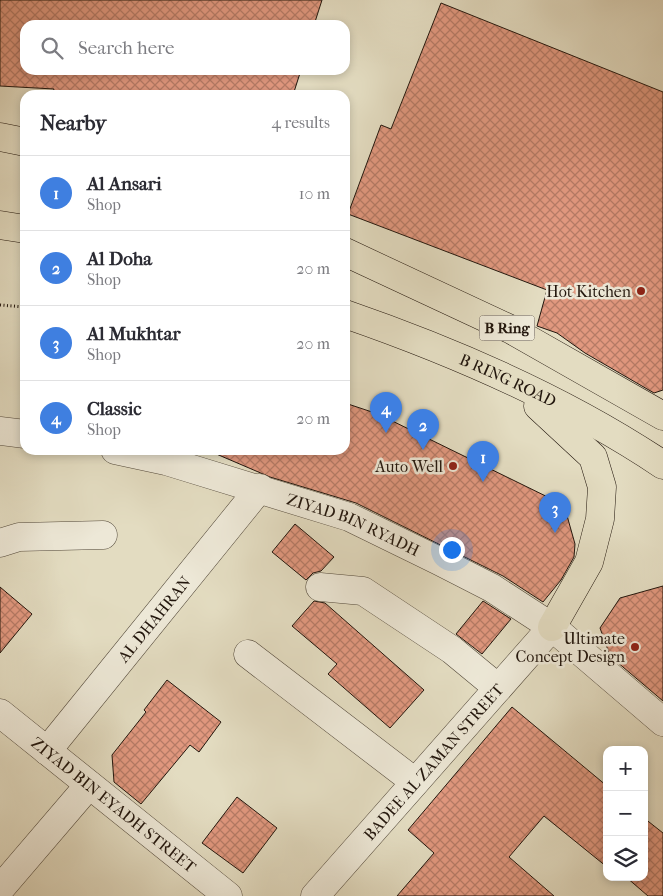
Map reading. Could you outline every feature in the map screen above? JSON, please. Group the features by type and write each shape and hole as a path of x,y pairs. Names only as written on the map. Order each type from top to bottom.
{"main road":[{"path":"0,225 20,228"},
{"name":"B Ring","path":"350,254 510,329 663,416"},
{"name":"B RING ROAD","path":"350,316 491,371 620,436 663,465"},
{"path":"491,371 548,413 593,457 602,486 600,519 589,562 552,627"}],"street":[{"path":"0,432 20,434"},
{"name":"ZIYAD BIN RYADH","path":"138,455 260,488 349,517 492,588 552,627 663,722"},
{"name":"AL DHAHRAN","path":"47,751 260,488"},
{"path":"0,543 19,537 103,535"},
{"path":"320,587 363,592 452,650 498,688"},
{"name":"BADEE AL ZAMAN STREET","path":"315,896 552,627"},
{"path":"248,654 415,782"},
{"name":"ZIYAD BIN EYADH STREET","path":"0,713 228,896"},
{"path":"0,889 89,785"}],"path":[{"path":"0,306 20,307"}],"building":[{"path":"0,0 322,0 316,20 20,20 20,75 299,75 295,90 54,90 0,86"},
{"path":"441,3 663,92 663,390 654,393 585,353 557,333 537,326 547,290 350,215 350,209 381,125 391,129"},
{"path":"350,405 378,414 564,505 575,544 574,557 561,580 543,602 503,576 356,503 270,477 219,455 350,455"},
{"path":"295,524 334,557 321,571 313,573 306,580 272,552"},
{"name":"Ultimate Concept Design","path":"663,586 663,701 610,656 600,628 620,598"},
{"path":"0,587 32,614 0,653"},
{"path":"314,601 325,603 424,690 390,728 328,674 337,664 292,626"},
{"path":"483,601 511,619 482,654 456,634"},
{"path":"167,680 221,722 199,752 190,745 141,804 114,782 112,755 146,712 144,710"},
{"path":"512,707 603,783 603,864 544,816 509,857 554,896 397,896 434,853 408,830"},
{"path":"237,797 277,828 243,873 202,843"},
{"path":"648,821 663,833 663,896 648,896 631,881 648,881"}],"place":[{"name":"Hot Kitchen","path":"641,291"},
{"name":"Classic","path":"386,433"},
{"name":"Al Doha","path":"423,450"},
{"name":"Auto Well","path":"453,466"},
{"name":"Al Ansari","path":"483,482"},
{"name":"Al Mukhtar","path":"555,533"},
{"name":"Ultimate Concept Design","path":"635,647"}]}
